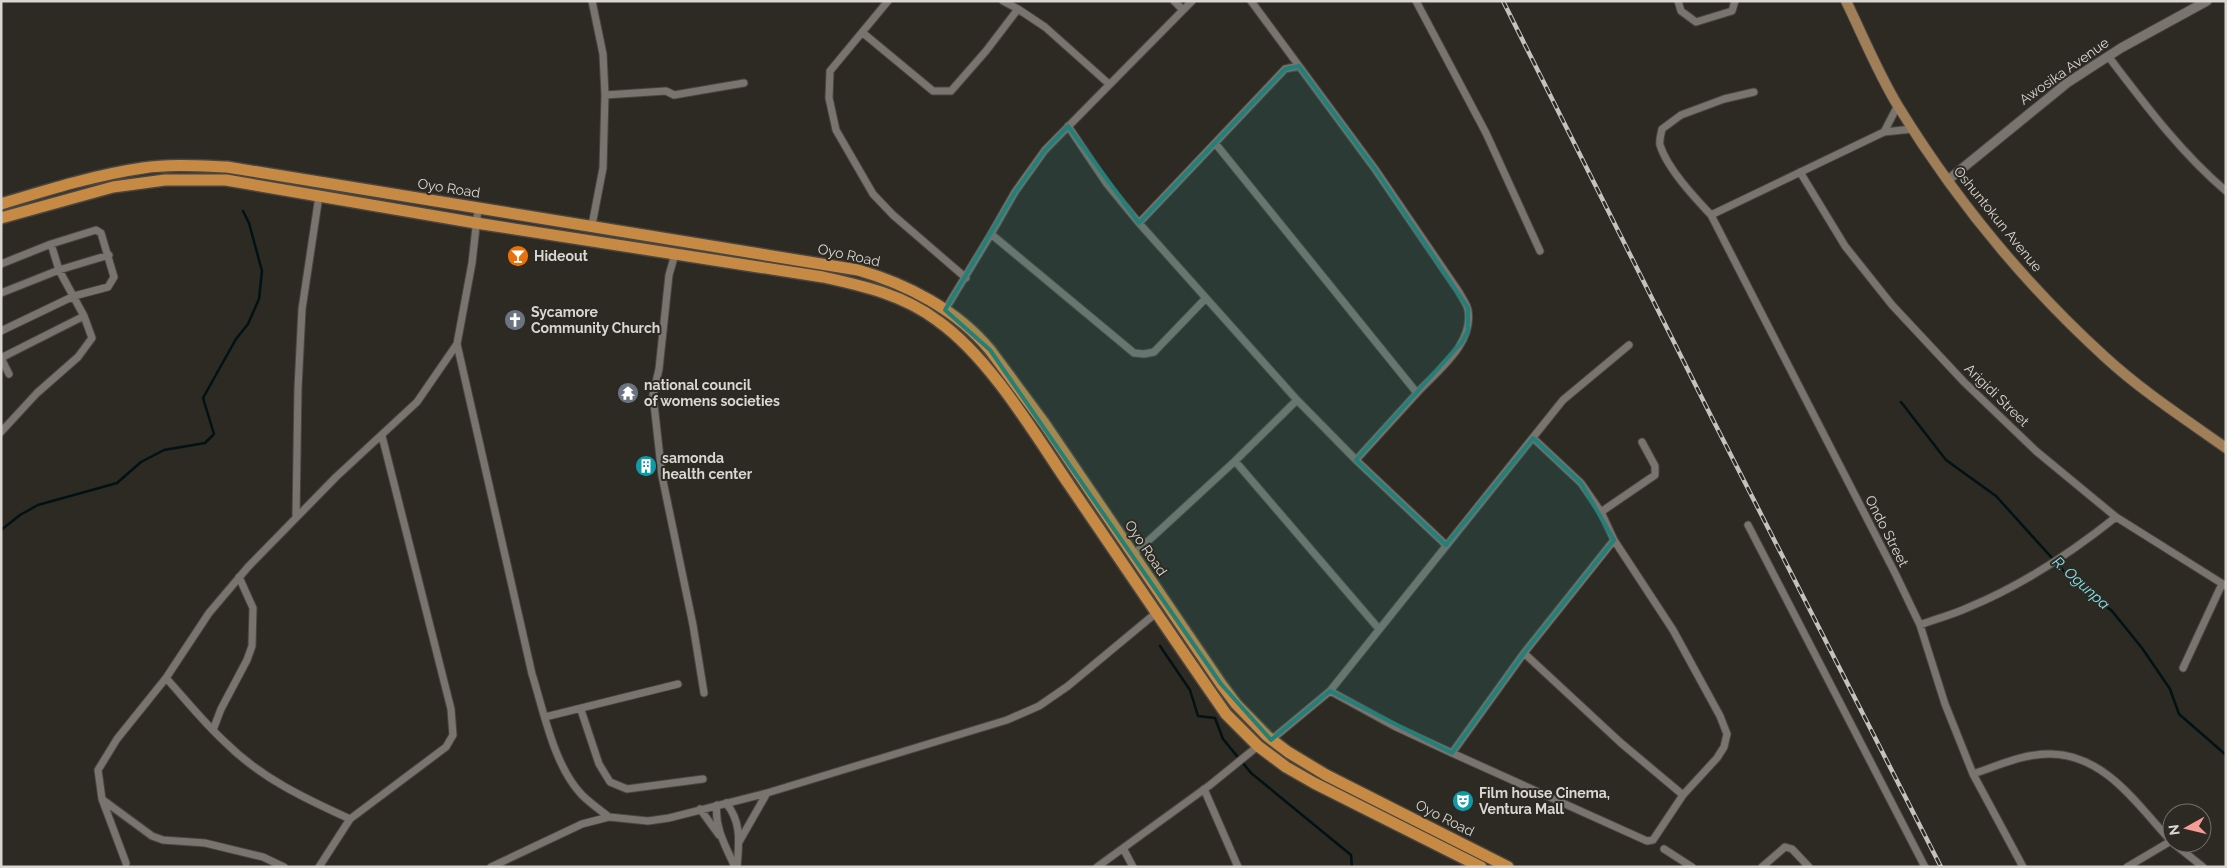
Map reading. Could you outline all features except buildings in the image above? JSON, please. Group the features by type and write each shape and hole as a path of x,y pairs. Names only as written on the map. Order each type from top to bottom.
{"main road":[{"name":"Oshuntokun Avenue","path":"1846,1 1898,106 1948,180 2005,254 2054,308 2106,358 2153,396 2226,448"},
{"name":"Oyo Road","path":"1,204 48,190 143,168 227,166 858,270 901,285 945,310 976,335 990,350 1044,423 1226,691 1271,740 1326,774 1508,867"},
{"name":"Oyo Road","path":"1,218 113,187 165,180 226,180 855,284 898,297 938,320 961,339 974,354 1014,405 1226,714 1258,746 1286,767 1314,784 1473,865"}],"street":[{"path":"592,1 603,54 605,95 603,168 592,225"},
{"path":"888,1 830,71 828,98 836,130 873,194 892,215 966,278"},
{"path":"1003,1 1045,28 1109,84"},
{"path":"1174,1 1182,9"},
{"path":"945,310 1016,192 1045,150 1182,9 1192,1"},
{"path":"1252,1 1375,169 1460,292 1468,308 1468,331 1462,342 1356,460"},
{"path":"1416,1 1486,133 1540,251"},
{"path":"1678,1 1681,11 1696,22 1732,11 1735,1"},
{"name":"Awosika Avenue","path":"1948,180 2036,107 2108,56 2207,1"},
{"path":"863,33 933,92 946,92 951,91 986,51 1018,9"},
{"path":"2108,56 2157,120 2210,178 2226,191"},
{"path":"1139,223 1285,69 1299,66"},
{"path":"605,95 666,91 674,95 744,83"},
{"name":"Ondo Street","path":"1754,92 1724,99 1681,115 1662,129 1659,143 1666,157 1697,200 1711,215 1920,625 1946,704 1973,774 2023,867"},
{"path":"1884,132 1898,106"},
{"path":"1068,126 1107,184 1139,223 1298,400 1356,460 1446,545"},
{"path":"1711,215 1884,132 1913,129"},
{"path":"1215,143 1417,393"},
{"name":"Arigidi Street","path":"1800,172 1845,246 1898,312 1964,382 2036,451 2116,517 2224,585"},
{"path":"296,517 298,388 302,309 319,196"},
{"path":"478,208 472,263 457,344 532,674 545,717 562,767 582,795 609,817"},
{"path":"1,264 51,244 96,230 101,233 114,277 108,287 74,296 1,331"},
{"path":"991,234 1134,352 1144,354 1154,352 1206,298"},
{"path":"1,432 37,392 78,357 92,338 74,296 58,270 51,244"},
{"path":"675,254 669,275 659,369 653,395 662,476 693,625 704,693"},
{"path":"1,293 58,270 109,256"},
{"path":"9,374 1,358 84,316"},
{"path":"126,863 102,799 98,770 117,739 166,678 209,613 239,578 296,517 417,402 457,344"},
{"path":"1271,740 1330,691 1563,400 1629,345"},
{"path":"1133,554 1235,461 1298,400"},
{"path":"319,867 350,819 446,747 453,735 451,709 382,436"},
{"path":"1330,691 1394,726 1515,783 1647,841 1653,840 1683,795 1717,758 1724,747 1727,734 1720,716 1673,630 1614,540 1601,512 1581,482 1533,438"},
{"path":"1601,512 1655,475 1655,466 1642,442"},
{"path":"1235,461 1379,629"},
{"path":"1920,625 1967,608 2044,568 2080,546 2116,517"},
{"path":"1748,525 1925,867"},
{"path":"1452,753 1524,653 1614,540"},
{"path":"213,730 221,708 247,660 254,634 253,608 239,578"},
{"path":"2183,668 2224,585"},
{"path":"491,867 582,824 609,817 648,821 669,818 767,794 1007,720 1039,706 1068,686 1156,613"},
{"path":"1524,653 1621,743 1683,795"},
{"path":"166,678 227,744 268,777 309,801 350,819"},
{"path":"545,717 582,710 678,684"},
{"path":"582,710 599,764 610,782 627,789 704,779"},
{"path":"1097,867 1106,864 1123,848 1204,789 1258,746"},
{"path":"1973,774 2030,756 2051,754 2082,761 2110,776 2129,793 2162,831"},
{"path":"1204,789 1238,867"},
{"path":"739,842 767,794"},
{"path":"102,799 152,836 163,840 205,843 263,857 284,867"},
{"path":"726,803 734,812 736,820 739,842 736,867"},
{"path":"717,805 715,817 736,867"},
{"path":"700,809 724,840"},
{"path":"110,820 129,819"},
{"path":"1762,867 1785,847 1792,848 1809,867"},
{"path":"1123,848 1133,867"},
{"path":"2127,867 2162,848"},
{"path":"1664,850 1692,867"},
{"path":"2186,853 2203,867"}],"highlighted area":[{"path":"1299,66 1375,169 1468,308 1468,331 1462,342 1356,460 1446,545 1533,438 1581,483 1614,540 1524,653 1452,753 1330,691 1271,740 1221,684 990,350 945,310 1015,192 1045,150 1068,126 1139,223 1285,69"}],"waterway":[{"path":"1,530 20,515 38,505 117,483 141,462 164,450 205,443 214,434 203,398 236,339 248,324 259,299 262,271 249,223 243,211"},
{"name":"R. Ogunpa","path":"1901,402 1946,460 1996,496 2071,579 2112,611 2142,648 2170,689 2179,714 2226,755"},
{"path":"1160,646 1190,690 1198,716 1215,718 1223,739 1251,773 1351,855 1352,867"}],"railway":[{"path":"1503,1 1712,418 1941,867"}],"place":[{"name":"Hideout","path":"518,256"},
{"name":"Sycamore Community Church","path":"515,320"},
{"name":"national council of womens societies","path":"628,393"},
{"name":"samonda health center","path":"646,466"},
{"name":"Film house Cinema, Ventura Mall","path":"1463,801"}]}
